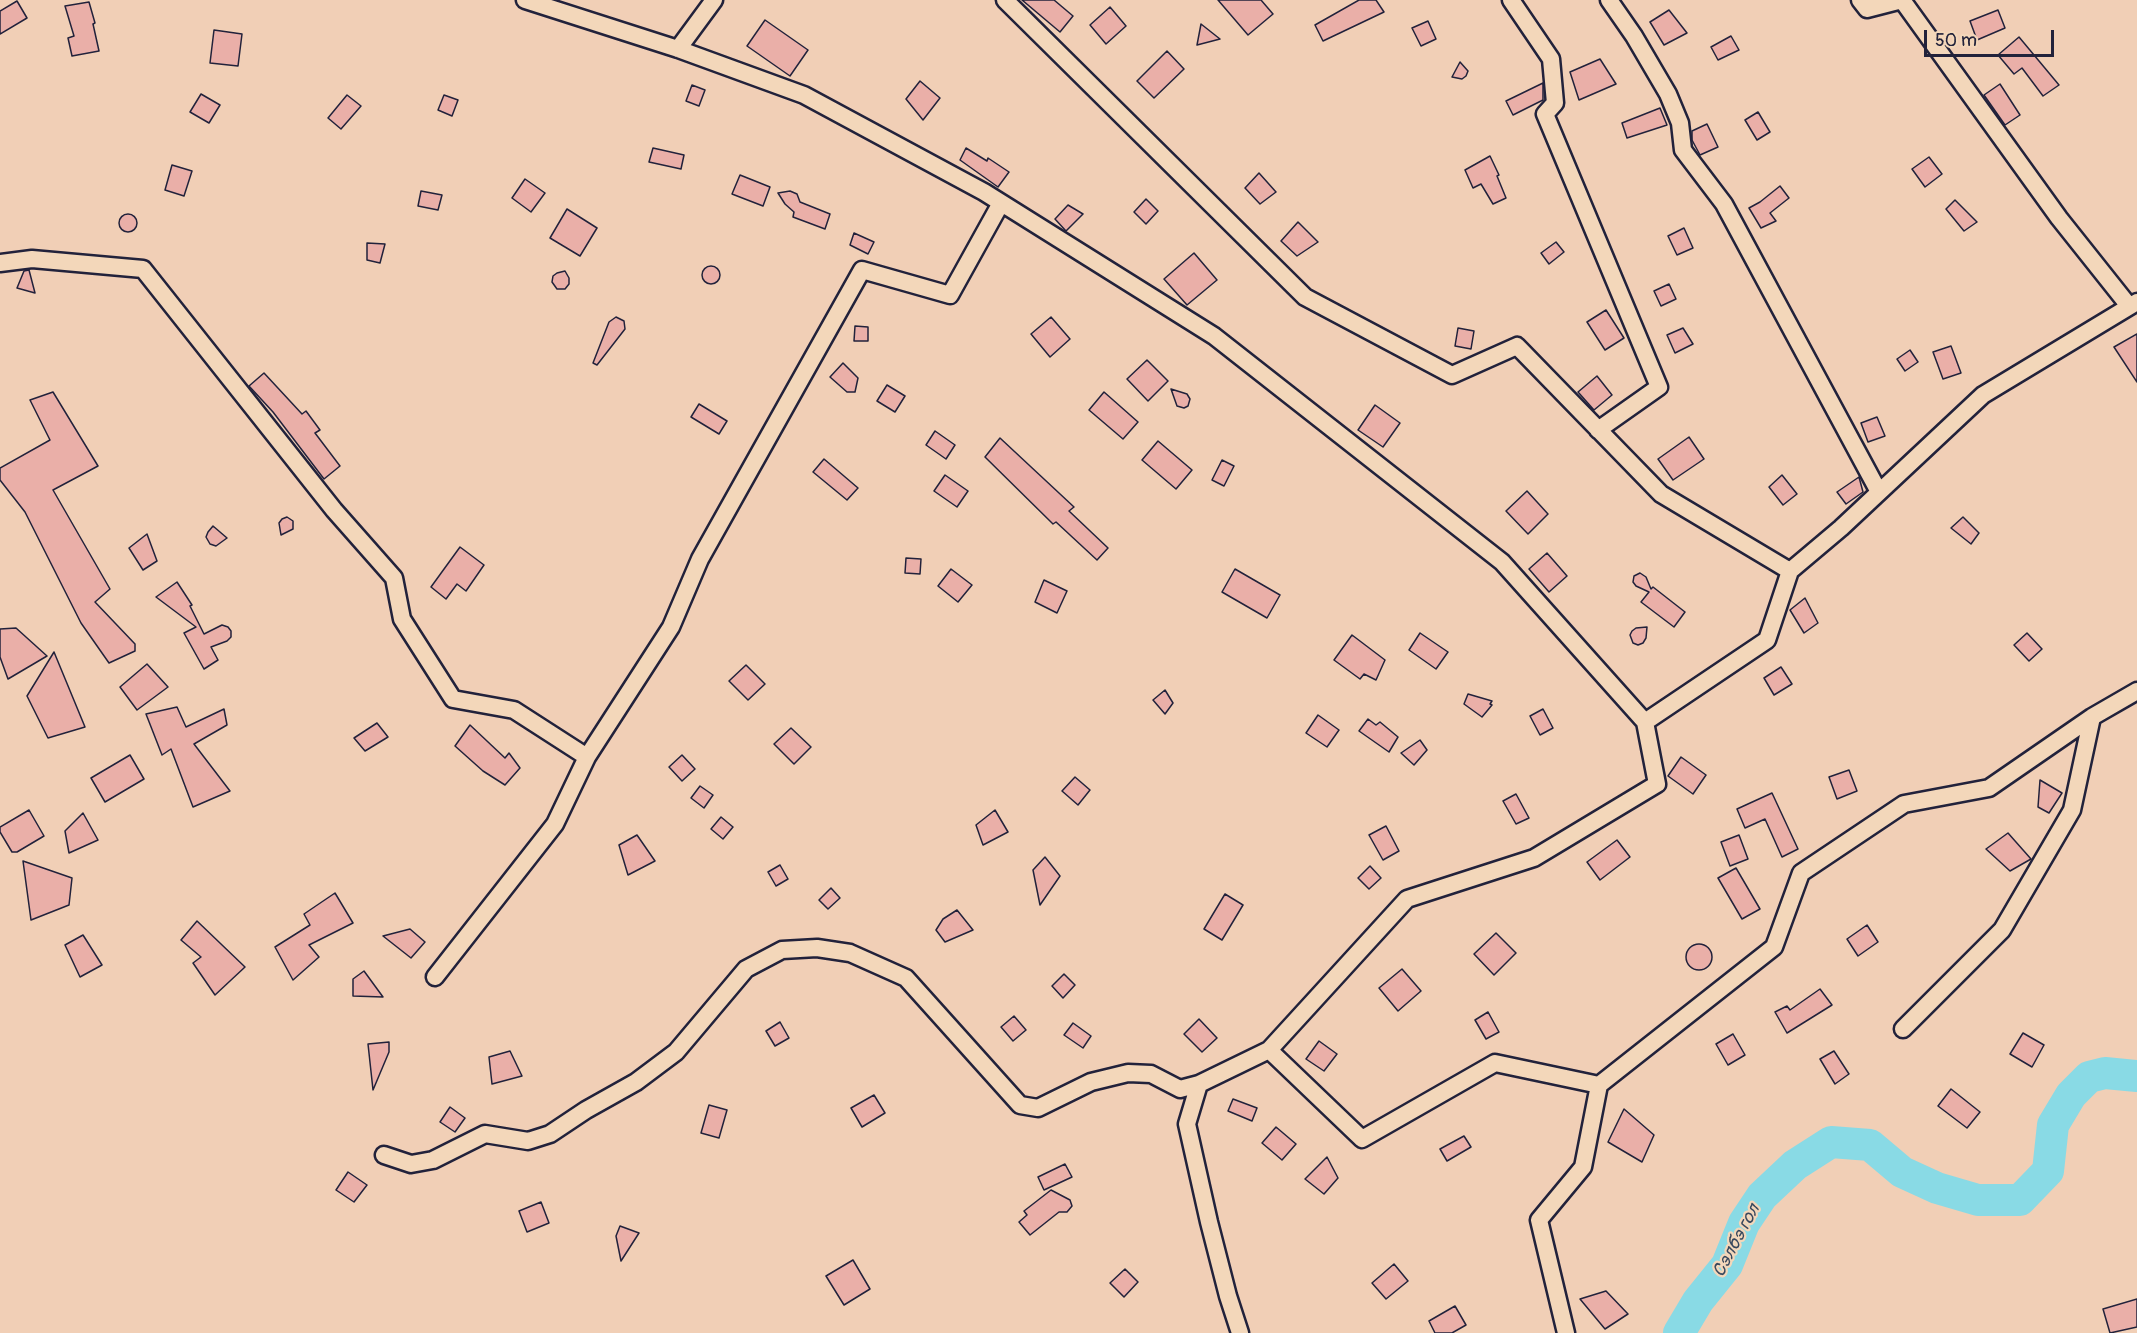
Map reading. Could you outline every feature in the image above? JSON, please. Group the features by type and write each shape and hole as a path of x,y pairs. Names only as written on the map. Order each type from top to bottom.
{"street":[{"path":"384,1155 411,1164 433,1160 485,1134 528,1142 550,1134 586,1110 636,1082 676,1052 746,969 782,950 817,948 850,952 906,978 1020,1105 1038,1108 1091,1082 1128,1073 1151,1074 1180,1089 1199,1084 1269,1050 1407,899 1534,858 1658,784 1645,722 1502,562 1214,336 1001,203 804,95 678,49 525,0"},
{"path":"678,49 714,0"},
{"path":"1005,0 1305,297 1452,375 1517,346 1661,494 1790,571"},
{"path":"1511,0 1551,59 1556,103 1545,114 1659,387 1598,430"},
{"path":"1609,0 1634,36 1668,94 1680,123 1683,150 1724,204 1879,492"},
{"path":"1645,722 1767,640 1790,571 1983,395 2133,304 2059,218 1902,0 1867,9 1860,0"},
{"path":"435,977 555,824 587,757 671,627 700,559 862,270 950,295 1001,203"},
{"path":"0,263 32,259 143,269 334,510 394,578 402,619 453,699 514,710 587,757"},
{"path":"1566,1333 1539,1220 1583,1167 1599,1084 1774,947 1801,873 1904,804 1989,788 2092,717 2137,691"},
{"path":"1904,1029 2002,930 2072,810 2092,717"},
{"path":"1269,1050 1362,1139 1495,1063 1599,1084"},
{"path":"1199,1084 1187,1124 1209,1222 1240,1333"}],"building":[{"path":"1022,0 1054,0 1073,16 1060,32"},
{"path":"1218,0 1261,0 1273,14 1248,35"},
{"path":"1359,0 1376,0 1384,12 1323,41 1315,25"},
{"path":"17,1 27,18 0,34 0,11"},
{"path":"89,2 99,51 72,56 68,38 74,36 65,6"},
{"path":"1110,7 1126,26 1106,44 1090,25"},
{"path":"1669,10 1687,33 1664,45 1650,22"},
{"path":"1998,10 2005,28 1977,40 1970,21"},
{"path":"765,20 808,50 790,76 747,46"},
{"path":"1428,21 1436,39 1421,46 1412,28"},
{"path":"1201,24 1220,39 1197,45"},
{"path":"214,30 242,34 238,66 210,63"},
{"path":"1731,36 1739,50 1718,60 1711,47"},
{"path":"2019,37 2059,85 2043,96 2022,68 2014,74 1998,55"},
{"path":"1167,51 1184,69 1154,98 1137,81"},
{"path":"1600,59 1616,84 1579,100 1570,72"},
{"path":"1460,62 1468,71 1462,79 1452,77"},
{"path":"920,81 940,98 923,120 906,99"},
{"path":"1543,83 1543,100 1513,115 1506,101"},
{"path":"2000,84 2020,115 2005,125 1984,95"},
{"path":"692,85 705,90 699,106 686,101"},
{"path":"201,94 220,105 209,123 190,112"},
{"path":"347,95 361,106 341,129 328,118"},
{"path":"444,95 458,100 452,116 438,110"},
{"path":"1660,108 1667,125 1627,138 1622,123"},
{"path":"1758,112 1770,132 1757,140 1745,120"},
{"path":"1707,124 1718,147 1700,155 1692,140 1692,131"},
{"path":"653,148 684,155 681,169 649,162"},
{"path":"966,148 987,161 988,158 1009,172 998,187 960,160"},
{"path":"1490,156 1506,198 1493,204 1481,184 1473,188 1465,170"},
{"path":"1929,157 1942,174 1925,187 1912,169"},
{"path":"172,165 192,171 184,196 165,190"},
{"path":"1259,173 1276,192 1260,204 1245,188"},
{"path":"740,175 770,187 763,206 732,194"},
{"path":"525,179 545,193 531,212 512,198"},
{"path":"1780,186 1789,198 1770,213 1776,221 1761,228 1749,208"},
{"path":"421,191 442,195 438,210 418,206"},
{"path":"790,191 797,194 800,202 830,214 825,229 793,217 794,212 778,193"},
{"path":"1146,199 1158,211 1146,224 1134,212"},
{"path":"1955,200 1977,222 1964,231 1946,209"},
{"path":"1068,205 1083,214 1066,231 1055,219"},
{"path":"567,209 597,228 580,256 550,238"},
{"path":"128,214 134,217 137,223 134,229 128,232 122,229 119,223 122,217"},
{"path":"1298,222 1318,242 1297,256 1281,241"},
{"path":"1684,228 1693,248 1677,255 1668,236"},
{"path":"854,233 874,242 868,254 850,245"},
{"path":"1556,242 1564,252 1549,264 1541,253"},
{"path":"367,243 385,244 380,263 367,260"},
{"path":"1194,253 1217,280 1187,305 1164,279"},
{"path":"711,266 717,269 720,275 717,281 711,284 705,281 702,275 705,269"},
{"path":"29,270 35,293 17,288 24,271"},
{"path":"565,271 569,284 565,289 557,289 552,282 553,276"},
{"path":"1669,284 1676,299 1661,306 1654,291"},
{"path":"1606,310 1624,338 1605,350 1587,322"},
{"path":"616,317 624,321 625,329 597,365 593,363 609,322"},
{"path":"1051,317 1070,339 1050,357 1031,334"},
{"path":"855,326 868,327 868,341 854,341"},
{"path":"1458,328 1474,331 1471,349 1455,346"},
{"path":"1683,328 1693,344 1675,353 1667,335"},
{"path":"2137,334 2137,382 2114,347"},
{"path":"1951,346 1961,373 1943,379 1933,352"},
{"path":"1910,350 1918,362 1905,371 1897,359"},
{"path":"1147,360 1168,381 1148,401 1127,379"},
{"path":"843,363 858,378 855,392 847,392 830,377"},
{"path":"264,373 302,414 306,411 320,430 315,433 340,466 324,479 273,412 249,386"},
{"path":"1597,376 1612,395 1594,410 1578,392"},
{"path":"887,385 905,396 895,412 877,401"},
{"path":"1171,389 1187,394 1190,399 1188,406 1184,408 1177,406"},
{"path":"53,392 98,466 53,490 110,589 95,602 135,644 135,651 109,663 81,623 25,512 0,480 0,468 50,440 30,400"},
{"path":"1104,392 1138,422 1123,439 1089,410"},
{"path":"699,404 727,421 719,434 691,417"},
{"path":"1375,405 1400,423 1383,447 1358,430"},
{"path":"1877,417 1885,436 1868,442 1861,423"},
{"path":"935,431 955,445 946,459 926,445"},
{"path":"1689,437 1704,459 1673,480 1658,459"},
{"path":"1000,438 1074,507 1069,511 1108,548 1097,560 1056,522 1053,524 985,457"},
{"path":"1158,441 1192,470 1176,489 1142,460"},
{"path":"824,459 858,488 847,500 813,472"},
{"path":"1222,460 1234,466 1224,486 1212,480"},
{"path":"945,475 968,491 957,507 934,491"},
{"path":"1782,475 1797,494 1783,505 1769,487"},
{"path":"1859,477 1863,492 1846,504 1837,492"},
{"path":"1527,491 1548,514 1528,534 1506,511"},
{"path":"287,517 293,521 293,529 281,535 279,523"},
{"path":"1963,517 1979,533 1971,544 1951,528"},
{"path":"213,526 227,538 216,546 210,544 206,537"},
{"path":"147,534 157,561 143,570 129,548"},
{"path":"460,547 484,565 466,591 457,584 446,599 431,587"},
{"path":"1547,553 1567,576 1549,592 1529,569"},
{"path":"906,558 921,559 920,574 905,573"},
{"path":"951,569 972,585 958,602 938,586"},
{"path":"1235,569 1280,595 1267,618 1222,592"},
{"path":"1640,573 1646,577 1651,589 1653,587 1685,612 1674,627 1641,602 1649,592 1636,586 1633,582 1634,576"},
{"path":"1044,580 1067,591 1057,613 1035,602"},
{"path":"177,582 192,605 190,606 204,634 222,625 231,631 231,637 227,641 211,647 218,660 204,669 184,633 196,627 156,597"},
{"path":"1805,598 1818,623 1804,633 1790,610"},
{"path":"1647,627 1643,643 1638,645 1633,643 1630,635 1632,631 1636,628"},
{"path":"16,628 47,656 8,679 0,657 0,629"},
{"path":"1420,633 1448,652 1436,669 1409,650"},
{"path":"2027,633 2042,649 2029,661 2014,645"},
{"path":"1352,635 1385,660 1376,680 1364,674 1360,679 1334,660"},
{"path":"54,652 85,727 48,738 27,696"},
{"path":"147,664 168,687 137,710 120,687"},
{"path":"746,665 765,684 748,700 729,681"},
{"path":"1781,667 1792,684 1774,695 1764,678"},
{"path":"1165,690 1173,703 1165,714 1153,700"},
{"path":"1468,694 1492,701 1490,704 1492,705 1482,717 1464,704"},
{"path":"177,707 186,727 224,709 227,725 194,744 230,791 193,807 171,749 162,755 146,714"},
{"path":"1543,709 1553,728 1540,735 1530,716"},
{"path":"1318,715 1339,730 1327,747 1306,733"},
{"path":"1368,719 1376,725 1380,722 1398,737 1389,752 1359,731"},
{"path":"377,723 388,737 365,751 354,738"},
{"path":"470,725 505,758 509,753 520,768 505,785 483,771 455,746"},
{"path":"791,728 811,747 794,764 774,744"},
{"path":"1420,740 1427,750 1414,765 1401,753"},
{"path":"130,755 144,779 105,802 91,778"},
{"path":"682,755 695,769 682,781 669,767"},
{"path":"1681,757 1706,775 1693,794 1668,776"},
{"path":"1849,770 1857,791 1837,799 1829,777"},
{"path":"1075,777 1090,790 1078,805 1062,791"},
{"path":"2040,780 2062,793 2049,813 2038,807"},
{"path":"700,786 713,795 704,808 691,798"},
{"path":"1772,793 1798,849 1782,857 1765,819 1745,828 1737,809"},
{"path":"1516,794 1529,818 1516,824 1503,801"},
{"path":"29,810 44,836 17,852 12,852 0,832 0,827"},
{"path":"995,810 1008,832 983,845 976,825"},
{"path":"83,813 98,840 69,853 65,831"},
{"path":"721,817 733,827 723,839 711,829"},
{"path":"1386,826 1399,851 1383,860 1369,835"},
{"path":"2008,833 2031,859 2010,871 1986,849"},
{"path":"637,835 655,861 628,875 619,845"},
{"path":"1739,835 1748,859 1730,866 1721,842"},
{"path":"1617,840 1630,857 1600,880 1587,862"},
{"path":"1045,857 1060,876 1040,905 1033,870"},
{"path":"23,861 72,878 69,905 31,920"},
{"path":"780,865 788,879 776,886 768,872"},
{"path":"1370,866 1381,878 1369,889 1358,878"},
{"path":"1736,868 1760,909 1742,919 1718,878"},
{"path":"831,888 840,898 828,909 819,900"},
{"path":"335,893 353,923 309,945 319,957 293,980 275,947 310,925 304,914"},
{"path":"1225,894 1243,905 1222,940 1204,929"},
{"path":"957,910 973,930 945,942 936,930 943,919"},
{"path":"197,921 245,967 215,995 193,963 201,957 181,940"},
{"path":"1867,925 1878,942 1858,956 1847,939"},
{"path":"410,929 425,942 411,958 383,936"},
{"path":"1496,933 1516,953 1494,975 1474,954"},
{"path":"83,935 102,965 80,977 65,945"},
{"path":"1699,944 1708,948 1712,957 1708,966 1699,970 1690,966 1686,957 1690,948"},
{"path":"1402,969 1421,991 1398,1011 1379,988"},
{"path":"364,971 383,997 353,996 353,979"},
{"path":"1064,974 1075,985 1063,998 1052,986"},
{"path":"1820,989 1832,1005 1787,1033 1775,1012 1787,1006 1790,1010"},
{"path":"1488,1012 1499,1032 1486,1039 1475,1020"},
{"path":"1014,1016 1026,1030 1013,1041 1001,1027"},
{"path":"1199,1019 1217,1038 1202,1052 1184,1034"},
{"path":"780,1022 789,1038 775,1046 766,1031"},
{"path":"1073,1023 1091,1036 1083,1048 1064,1035"},
{"path":"2023,1033 2044,1045 2032,1067 2010,1054"},
{"path":"1733,1034 1745,1055 1728,1065 1716,1044"},
{"path":"1319,1041 1337,1054 1324,1071 1306,1059"},
{"path":"389,1042 389,1052 373,1090 368,1044"},
{"path":"510,1051 522,1076 492,1084 489,1057"},
{"path":"1834,1051 1849,1074 1835,1084 1820,1059"},
{"path":"1951,1089 1980,1112 1967,1128 1938,1106"},
{"path":"874,1095 885,1113 862,1127 851,1108"},
{"path":"1233,1099 1257,1108 1252,1121 1228,1111"},
{"path":"709,1105 727,1110 719,1138 701,1133"},
{"path":"450,1107 465,1118 455,1132 440,1122"},
{"path":"1624,1109 1654,1135 1642,1162 1608,1142"},
{"path":"1276,1127 1296,1144 1282,1160 1262,1143"},
{"path":"1464,1136 1471,1147 1447,1161 1440,1149"},
{"path":"1327,1157 1338,1178 1324,1194 1305,1179"},
{"path":"1065,1164 1072,1177 1044,1190 1038,1177"},
{"path":"348,1172 367,1185 354,1202 336,1190"},
{"path":"1051,1190 1070,1200 1072,1206 1067,1212 1059,1212 1030,1235 1019,1222 1027,1215 1024,1211"},
{"path":"541,1202 549,1223 527,1232 519,1211"},
{"path":"620,1226 639,1233 621,1261 616,1236"},
{"path":"853,1260 870,1289 844,1305 826,1276"},
{"path":"1394,1264 1408,1281 1386,1299 1372,1283"},
{"path":"1125,1269 1138,1282 1124,1297 1110,1283"},
{"path":"1606,1291 1628,1314 1605,1329 1580,1299"},
{"path":"2137,1299 2137,1327 2110,1333 2103,1309"},
{"path":"1455,1306 1466,1325 1452,1333 1435,1333 1429,1321"}],"waterway":[{"name":"Сэлбэ гол","path":"1679,1333 1698,1301 1727,1265 1744,1223 1762,1196 1795,1165 1831,1142 1870,1145 1902,1172 1937,1188 1978,1200 2020,1200 2048,1171 2053,1125 2071,1095 2089,1077 2105,1073 2137,1076"}]}
